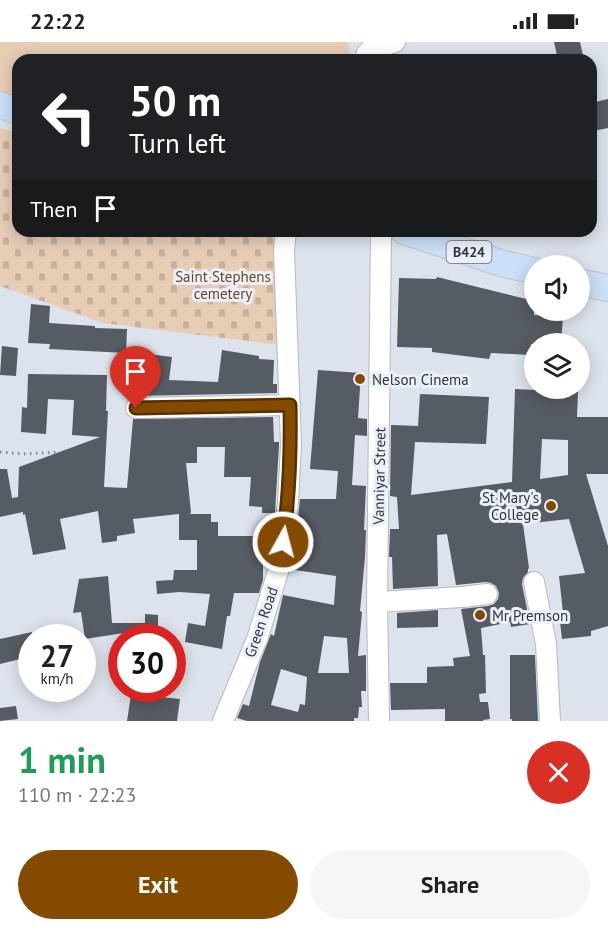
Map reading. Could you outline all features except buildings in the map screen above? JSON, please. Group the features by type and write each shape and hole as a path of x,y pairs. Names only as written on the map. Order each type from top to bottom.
{"main road":[{"name":"B424","path":"423,237 524,268"},
{"path":"590,284 608,288"}],"street":[{"path":"366,54 370,50 395,42"},
{"name":"Green Road","path":"223,721 257,639 281,562 288,504 291,445 285,237"},
{"name":"Vanniyar Street","path":"379,721 377,602 381,237"},
{"path":"136,408 290,405"},
{"path":"534,582 546,644 550,721"},
{"path":"377,602 487,594"}],"path":[{"path":"0,452 23,454 60,452"}],"green space":[{"path":"0,42 348,42 350,54 12,54 12,94 0,91"},
{"name":"Saint Stephens cemetery","path":"0,128 12,131 12,237 273,237 280,345 103,323 0,286"}],"place":[{"name":"Nelson Cinema","path":"360,379"},
{"name":"St Mary's College","path":"551,506"},
{"name":"Mr Premson","path":"480,615"}],"route":[{"path":"136,408 290,405 291,445 288,504 283,542"}]}
